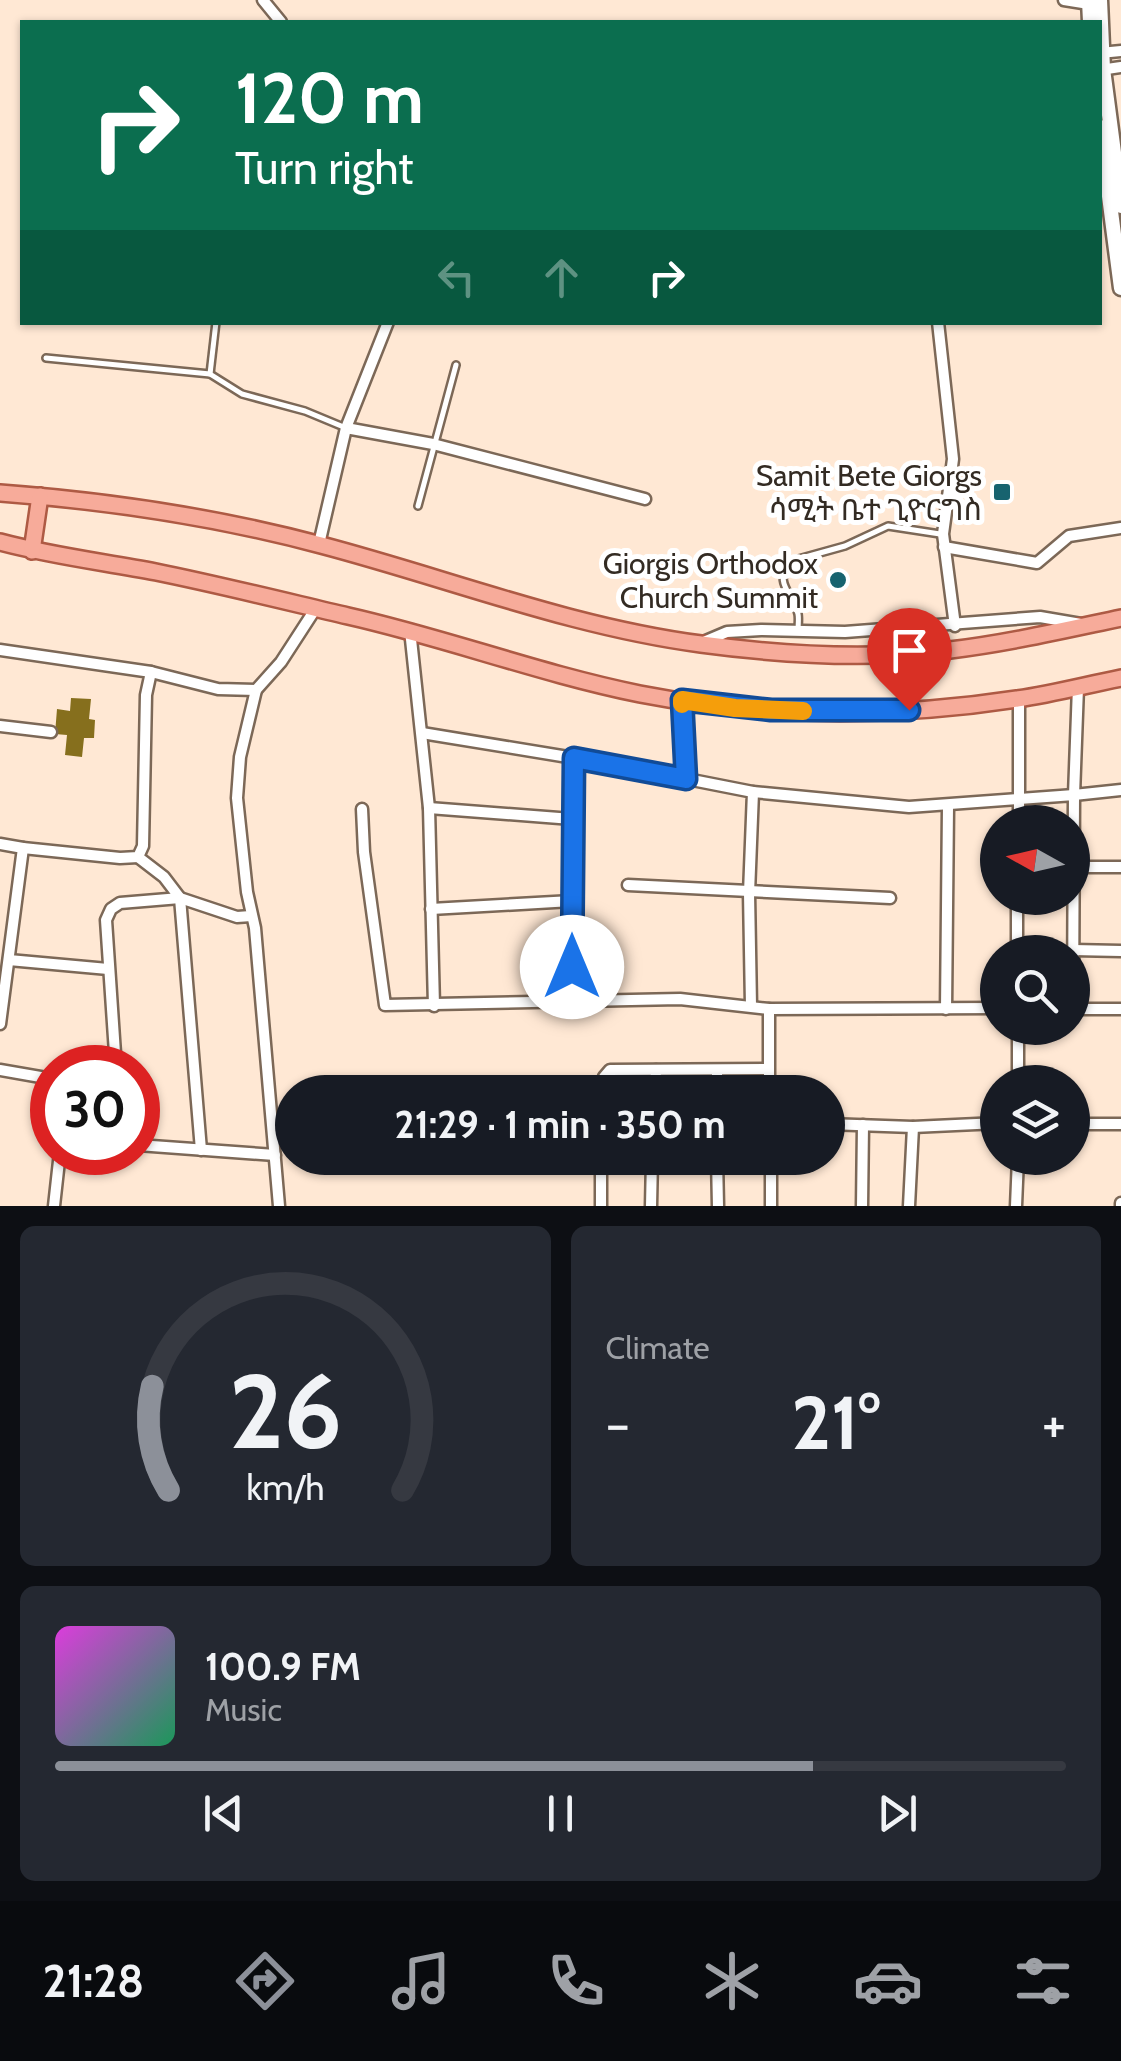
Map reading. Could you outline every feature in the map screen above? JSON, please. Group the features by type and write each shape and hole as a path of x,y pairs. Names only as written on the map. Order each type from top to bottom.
{"main road":[{"path":"0,493 146,509 319,544 606,626 699,644 824,655 927,652 1011,641 1121,618"},
{"path":"32,551 40,496"},
{"path":"0,542 206,582 410,630 573,678 682,700 771,710 872,712 1019,699 1121,678"}],"street":[{"path":"263,0 279,20"},
{"path":"1064,0 1092,2"},
{"path":"1121,67 1102,69 1121,206"},
{"path":"1102,142 1120,278"},
{"path":"319,544 346,428 387,325"},
{"path":"938,325 953,460 943,534 955,626"},
{"path":"346,428 433,444 645,499"},
{"path":"944,547 1037,563 1068,536 1121,528"},
{"path":"160,1147 275,1154 237,798 240,757 256,690 281,662 316,608"},
{"path":"699,644 727,632 844,632 1040,617 1086,626"},
{"path":"410,630 428,808 434,1006"},
{"path":"0,650 151,672 218,688 256,690"},
{"path":"138,857 143,846 146,694 151,672"},
{"path":"1074,805 1078,687"},
{"path":"1019,699 1020,805"},
{"path":"682,700 686,779"},
{"path":"0,726 50,732"},
{"path":"422,733 753,792 896,806 948,806 1121,790"},
{"path":"572,1000 574,758"},
{"path":"751,1006 753,792"},
{"path":"946,1009 948,806"},
{"path":"362,808 382,1001 390,1007 680,999 769,1008 980,1008"},
{"path":"428,808 572,819"},
{"path":"0,844 138,857 164,877 180,898 201,1150"},
{"path":"0,1024 23,848"},
{"path":"1090,866 1121,866"},
{"path":"628,886 890,898"},
{"path":"114,1045 106,920 111,909 120,904 180,898 237,917 252,916"},
{"path":"431,909 572,901"},
{"path":"1090,950 1121,951"},
{"path":"10,960 108,969"},
{"path":"768,1075 769,1008"},
{"path":"1090,1009 1121,1009"},
{"path":"606,1075 610,1070 768,1069"},
{"path":"0,1070 30,1075"},
{"path":"656,1070 656,1075"},
{"path":"717,1070 717,1075"},
{"path":"845,1124 980,1124"},
{"path":"1090,1124 1121,1124"},
{"path":"862,1206 864,1125"},
{"path":"909,1206 914,1127"},
{"path":"54,1206 57,1175"},
{"path":"277,1175 279,1206"},
{"path":"601,1175 601,1206"},
{"path":"651,1206 652,1175"},
{"path":"718,1175 718,1206"},
{"path":"771,1175 771,1206"},
{"path":"1016,1206 1017,1175"}],"lane":[{"path":"210,374 216,325"},
{"path":"46,358 210,374 242,394 304,411 346,428"},
{"path":"418,506 456,365"},
{"path":"798,631 798,613 784,591 782,575 791,561 846,546 888,526 943,534"}],"building":[{"path":"71,698 91,699 89,719 95,720 94,738 84,738 82,757 65,755 67,735 55,734 57,709 70,711"}],"slow traffic":[{"path":"682,704 682,700 735,708 803,711"}],"place":[{"name":"Samit Bete Giorgs ሳሚት ቤተ ጊዮርግስ","path":"1002,492"},
{"name":"Giorgis Orthodox Church Summit","path":"838,580"}],"route":[{"path":"572,967 574,758 686,779 682,700 771,710 909,710"}]}
